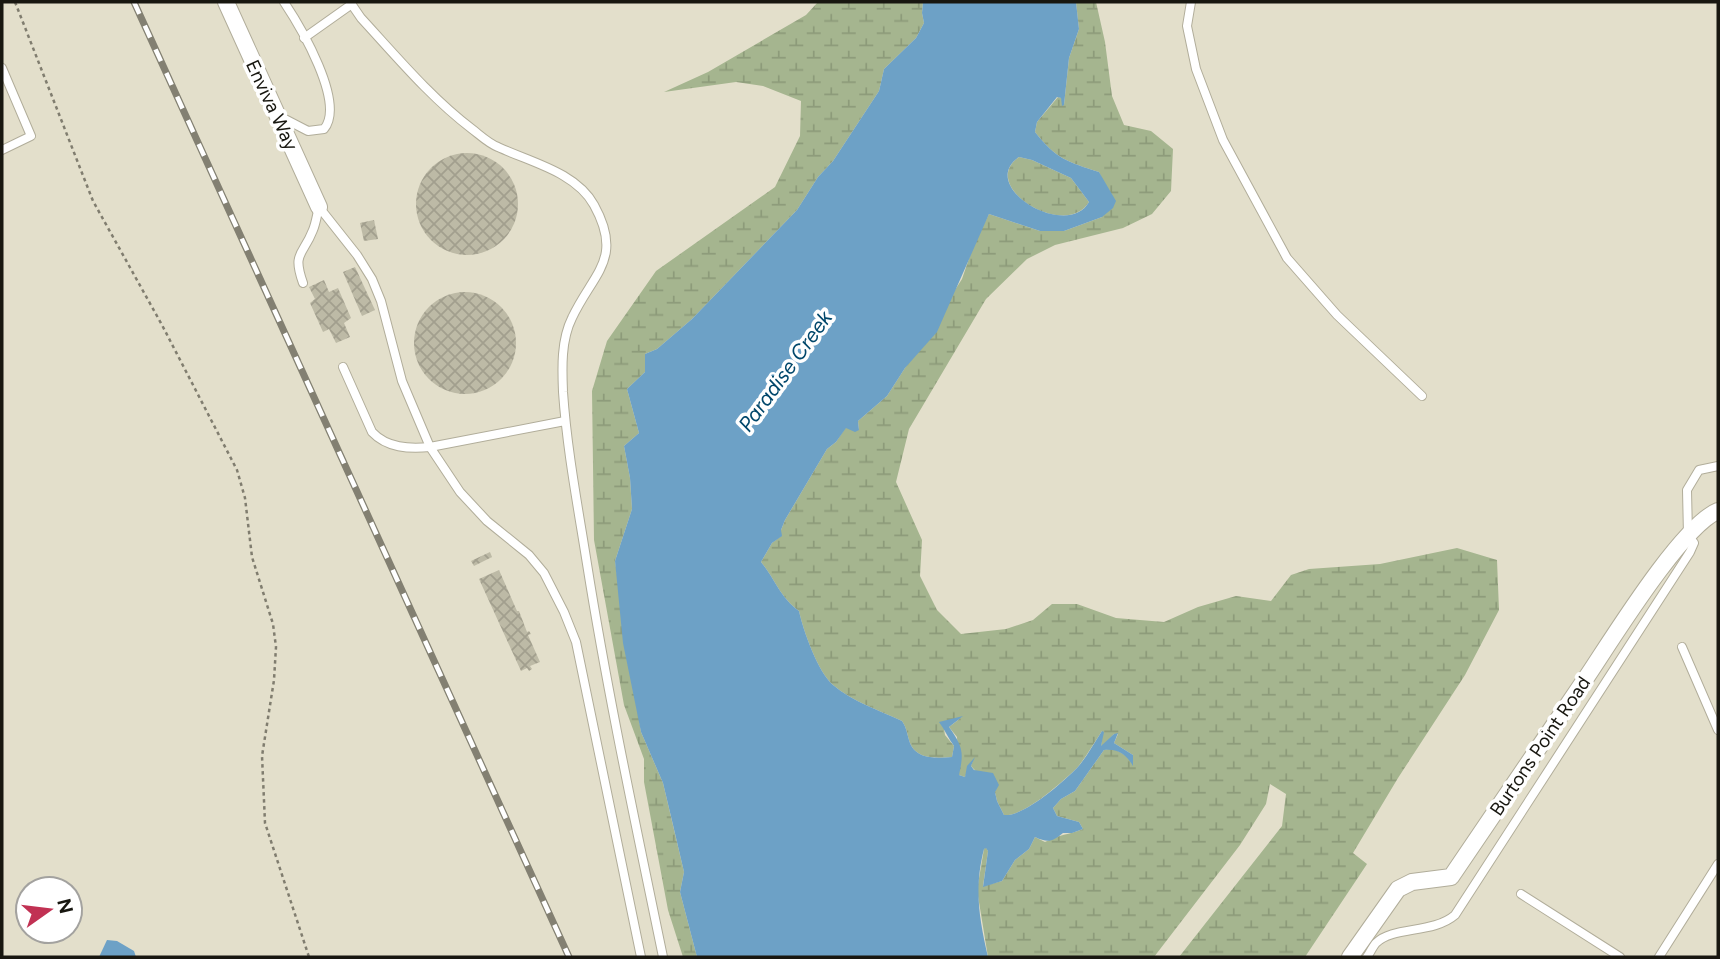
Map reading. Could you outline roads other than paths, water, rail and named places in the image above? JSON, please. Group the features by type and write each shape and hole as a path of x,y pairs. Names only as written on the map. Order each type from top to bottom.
{"street":[{"name":"Enviva Way","path":"226,2 319,207"},
{"name":"Burtons Point Road","path":"1350,957 1398,889 1412,882 1451,877 1644,593 1688,534 1716,508"}],"lane":[{"path":"276,113 308,131 324,129 328,124 331,106 328,92 304,38 284,2"},
{"path":"1191,2 1187,26 1196,69 1223,140 1287,258 1337,315 1422,396"},
{"path":"304,38 351,3 361,18 445,108 494,146 557,173 576,185 592,202 602,222 606,260 571,319 563,347 565,421 597,627 663,957"},
{"path":"2,68 31,136 2,150"},
{"path":"303,283 297,266 299,256 313,230 319,207"},
{"path":"319,207 372,279 381,301 402,381 429,447 469,502 487,521 530,555 544,573 564,612 576,642 640,957"},
{"path":"343,368 372,432 379,440 413,449 565,421"},
{"path":"1367,957 1377,942 1388,936 1435,926 1447,922 1455,915 1689,552 1694,543 1688,534 1687,490 1699,470 1718,466"},
{"path":"1682,647 1718,730"},
{"path":"1659,957 1718,864"},
{"path":"1521,894 1620,957"}],"water":[{"name":"Paradise Creek","path":"923,2 1076,2 1079,29 1069,58 1064,105 1062,106 1061,98 1057,97 1037,122 1035,132 1063,158 1099,172 1116,201 1113,208 1102,217 1064,231 1040,231 989,214 937,332 905,368 887,396 858,421 859,430 855,432 846,428 827,449 785,520 782,536 772,543 761,562 782,594 799,611 812,650 827,679 849,696 902,721 913,749 928,757 952,757 954,746 939,722 963,716 949,727 961,750 959,775 965,777 967,766 975,757 971,766 974,770 993,773 999,785 995,792 997,801 1004,815 1032,805 1062,782 1081,764 1102,731 1101,746 1118,733 1114,743 1133,755 1133,766 1122,753 1104,750 1075,791 1061,799 1053,808 1057,816 1079,822 1083,829 1063,833 1050,841 1035,837 1029,849 1015,860 1002,881 983,887 988,851 984,849 979,877 979,903 988,957 697,957 680,892 684,872 673,825 663,783 641,732 623,643 615,561 632,509 624,446 639,433 627,389 645,372 645,354 657,349 692,319 797,210 879,91 884,69 916,38 924,23","holes":["1019,157 1071,178 1089,202 1078,212 1063,216 1046,213 1030,205 1016,194 1009,182 1009,169"]},
{"path":"107,940 117,941 134,951 136,957 99,957"}],"railway":[{"path":"134,2 569,957"}]}
